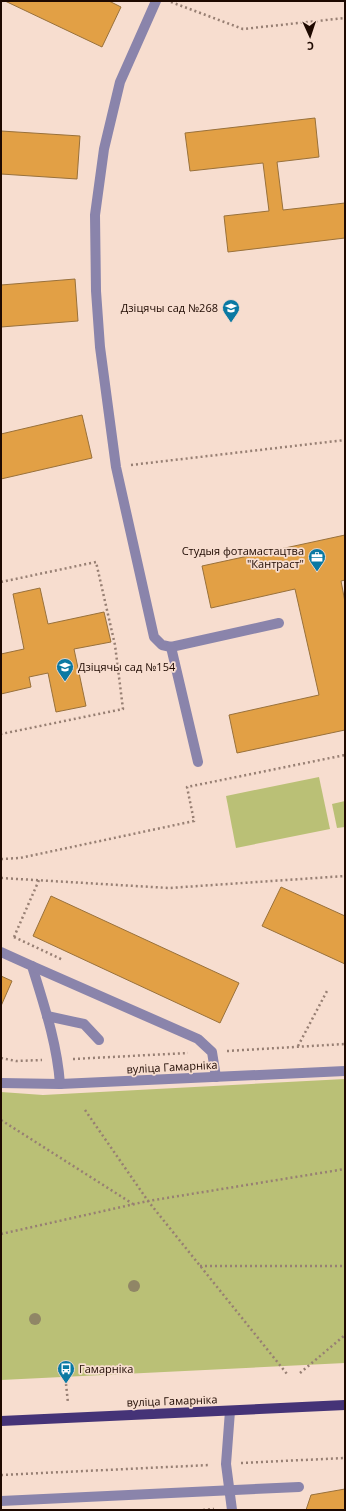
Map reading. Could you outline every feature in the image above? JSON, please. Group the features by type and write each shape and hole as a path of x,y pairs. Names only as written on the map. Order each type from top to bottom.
{"main road":[{"name":"вуліца Гамарніка","path":"1,1421 345,1405"}],"street":[{"path":"156,1 120,82 104,149 95,214 96,291 100,347 116,467 154,637 162,645 171,647 279,623"},
{"path":"171,647 198,762"},
{"path":"1,952 198,1039 212,1052 216,1077"},
{"path":"32,966 58,1059 60,1084"},
{"path":"47,1016 84,1024 99,1040"},
{"name":"вуліца Гамарніка","path":"1,1082 60,1084 345,1071"},
{"path":"230,1411 226,1464 232,1510"},
{"path":"1,1501 299,1487"}],"path":[{"path":"167,1 243,29 345,18"},
{"path":"116,467 345,440"},
{"path":"1,582 96,562 115,645 123,709 1,734"},
{"path":"1,859 20,858 194,821 187,787 345,755"},
{"path":"1,878 169,888 345,876"},
{"path":"14,937 39,880"},
{"path":"298,1047 327,991"},
{"path":"1,1058 16,1061 345,1044"},
{"path":"85,1110 148,1201 287,1374"},
{"path":"1,1120 133,1204"},
{"path":"1,1234 148,1201 345,1169"},
{"path":"200,1266 345,1266"},
{"path":"300,1373 345,1336"},
{"path":"1,1476 345,1458"},
{"path":"203,1510 214,1509"}],"green space":[{"path":"319,777 330,829 236,848 226,796"},
{"path":"345,801 345,827 337,828 332,804"},
{"path":"345,1079 345,1363 1,1380 1,1092 43,1095"}],"building":[{"path":"5,1 109,1 121,7 102,47"},
{"path":"315,118 319,157 277,162 283,210 345,203 345,238 228,252 224,216 269,211 263,163 190,171 185,133"},
{"path":"1,131 80,136 77,179 1,174"},
{"path":"75,279 78,321 1,327 1,285"},
{"path":"82,415 92,458 1,479 1,434"},
{"path":"345,535 345,580 341,581 345,602 345,730 237,753 229,715 319,695 295,589 211,608 202,566"},
{"path":"40,588 48,624 104,612 111,642 74,649 86,706 56,712 48,673 29,677 31,687 1,694 1,654 24,649 13,594"},
{"path":"281,887 345,916 345,964 262,926"},
{"path":"51,896 239,983 220,1023 33,936"},
{"path":"1,976 12,981 1,1006"},
{"path":"345,1489 345,1510 306,1510 311,1495"}],"place":[{"name":"Дзіцячы сад №268","path":"231,323"},
{"name":"Студыя фотамастацтва \"Кантраст\"","path":"317,572"},
{"name":"Дзіцячы сад №154","path":"65,682"},
{"name":"Гамарніка","path":"66,1384"}]}
